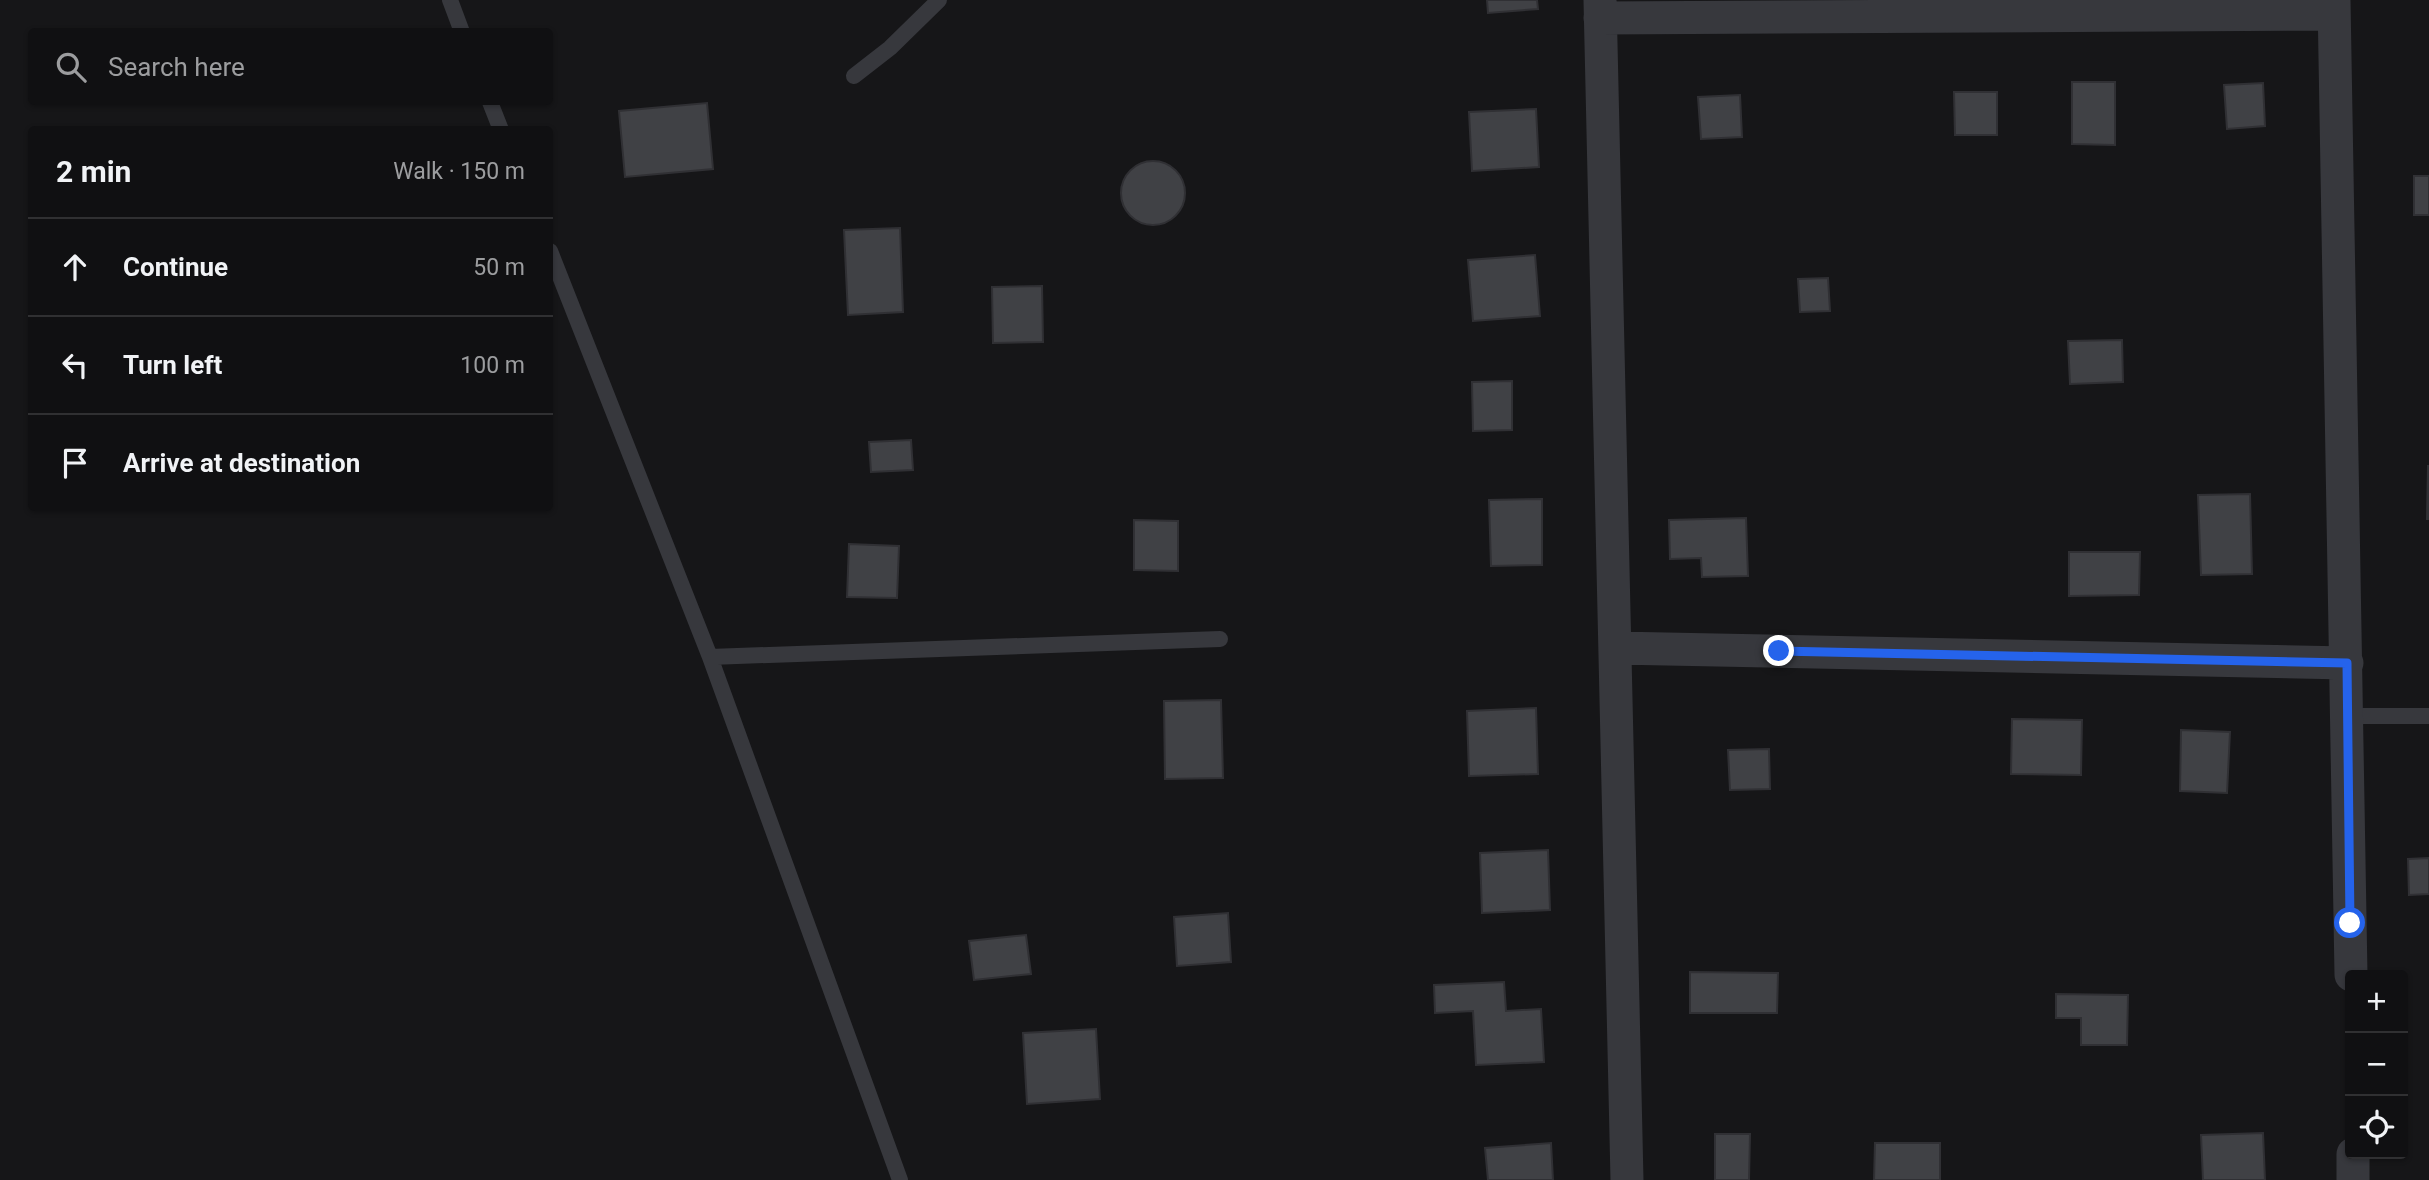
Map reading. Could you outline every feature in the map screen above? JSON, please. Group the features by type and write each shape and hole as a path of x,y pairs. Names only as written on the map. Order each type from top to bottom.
{"street":[{"path":"1627,1180 1600,9 2334,7 2351,970"},
{"path":"1616,648 2347,663"},
{"path":"2353,1159 2353,1180"}],"lane":[{"path":"450,0 460,28"},
{"path":"854,76 890,48 939,0"},
{"path":"491,105 499,126"},
{"path":"553,259 710,657 900,1180"},
{"path":"710,657 1220,639"},
{"path":"2348,716 2429,716"}],"building":[{"path":"1487,0 1537,0 1538,9 1488,13"},
{"path":"2072,82 2115,82 2115,145 2072,144"},
{"path":"2263,83 2265,126 2227,129 2224,85"},
{"path":"1954,92 1997,92 1997,135 1955,135"},
{"path":"1740,95 1742,137 1701,139 1698,97"},
{"path":"707,103 713,169 625,177 619,111"},
{"path":"1536,109 1539,167 1472,171 1469,112"},
{"path":"1147,161 1159,161 1176,170 1183,181 1183,205 1176,216 1159,225 1147,225 1135,220 1126,211 1121,199 1121,187 1126,175 1135,166"},
{"path":"2414,176 2429,176 2429,215 2414,215"},
{"path":"900,228 903,312 848,315 844,230"},
{"path":"1535,255 1540,316 1473,321 1468,260"},
{"path":"1828,278 1830,311 1800,312 1798,279"},
{"path":"1042,286 1043,342 993,343 992,287"},
{"path":"2122,340 2123,382 2070,384 2068,341"},
{"path":"1512,381 1512,430 1473,431 1472,382"},
{"path":"911,440 913,470 871,472 869,442"},
{"path":"2428,466 2429,519 2427,519"},
{"path":"2250,494 2252,574 2201,575 2198,495"},
{"path":"1542,499 1542,565 1491,566 1489,500"},
{"path":"1746,518 1748,576 1702,577 1701,558 1670,559 1669,520"},
{"path":"1134,520 1178,521 1178,571 1134,570"},
{"path":"849,544 899,546 897,598 847,597"},
{"path":"2069,552 2140,552 2139,595 2069,596"},
{"path":"1221,700 1223,778 1165,779 1164,701"},
{"path":"1536,708 1538,774 1469,776 1467,711"},
{"path":"2012,719 2082,720 2081,775 2011,774"},
{"path":"2181,730 2230,732 2227,793 2180,791"},
{"path":"1769,749 1770,789 1730,790 1728,750"},
{"path":"1548,850 1550,910 1482,913 1480,853"},
{"path":"2429,858 2429,894 2409,895 2408,859"},
{"path":"1228,913 1231,962 1177,966 1174,917"},
{"path":"1026,935 1031,974 974,980 969,941"},
{"path":"1690,972 1778,973 1777,1013 1690,1013"},
{"path":"1504,982 1506,1011 1541,1009 1544,1062 1476,1065 1473,1011 1435,1013 1434,985"},
{"path":"2056,994 2128,995 2127,1045 2081,1045 2081,1018 2056,1018"},
{"path":"1096,1029 1100,1099 1027,1104 1023,1033"},
{"path":"2263,1133 2265,1180 2203,1180 2201,1135"},
{"path":"1715,1134 1750,1134 1749,1180 1715,1180"},
{"path":"1551,1143 1553,1180 1488,1180 1485,1148"},
{"path":"1875,1143 1940,1143 1940,1180 1874,1180"}],"route":[{"path":"1779,651 2347,663 2350,923"}]}
